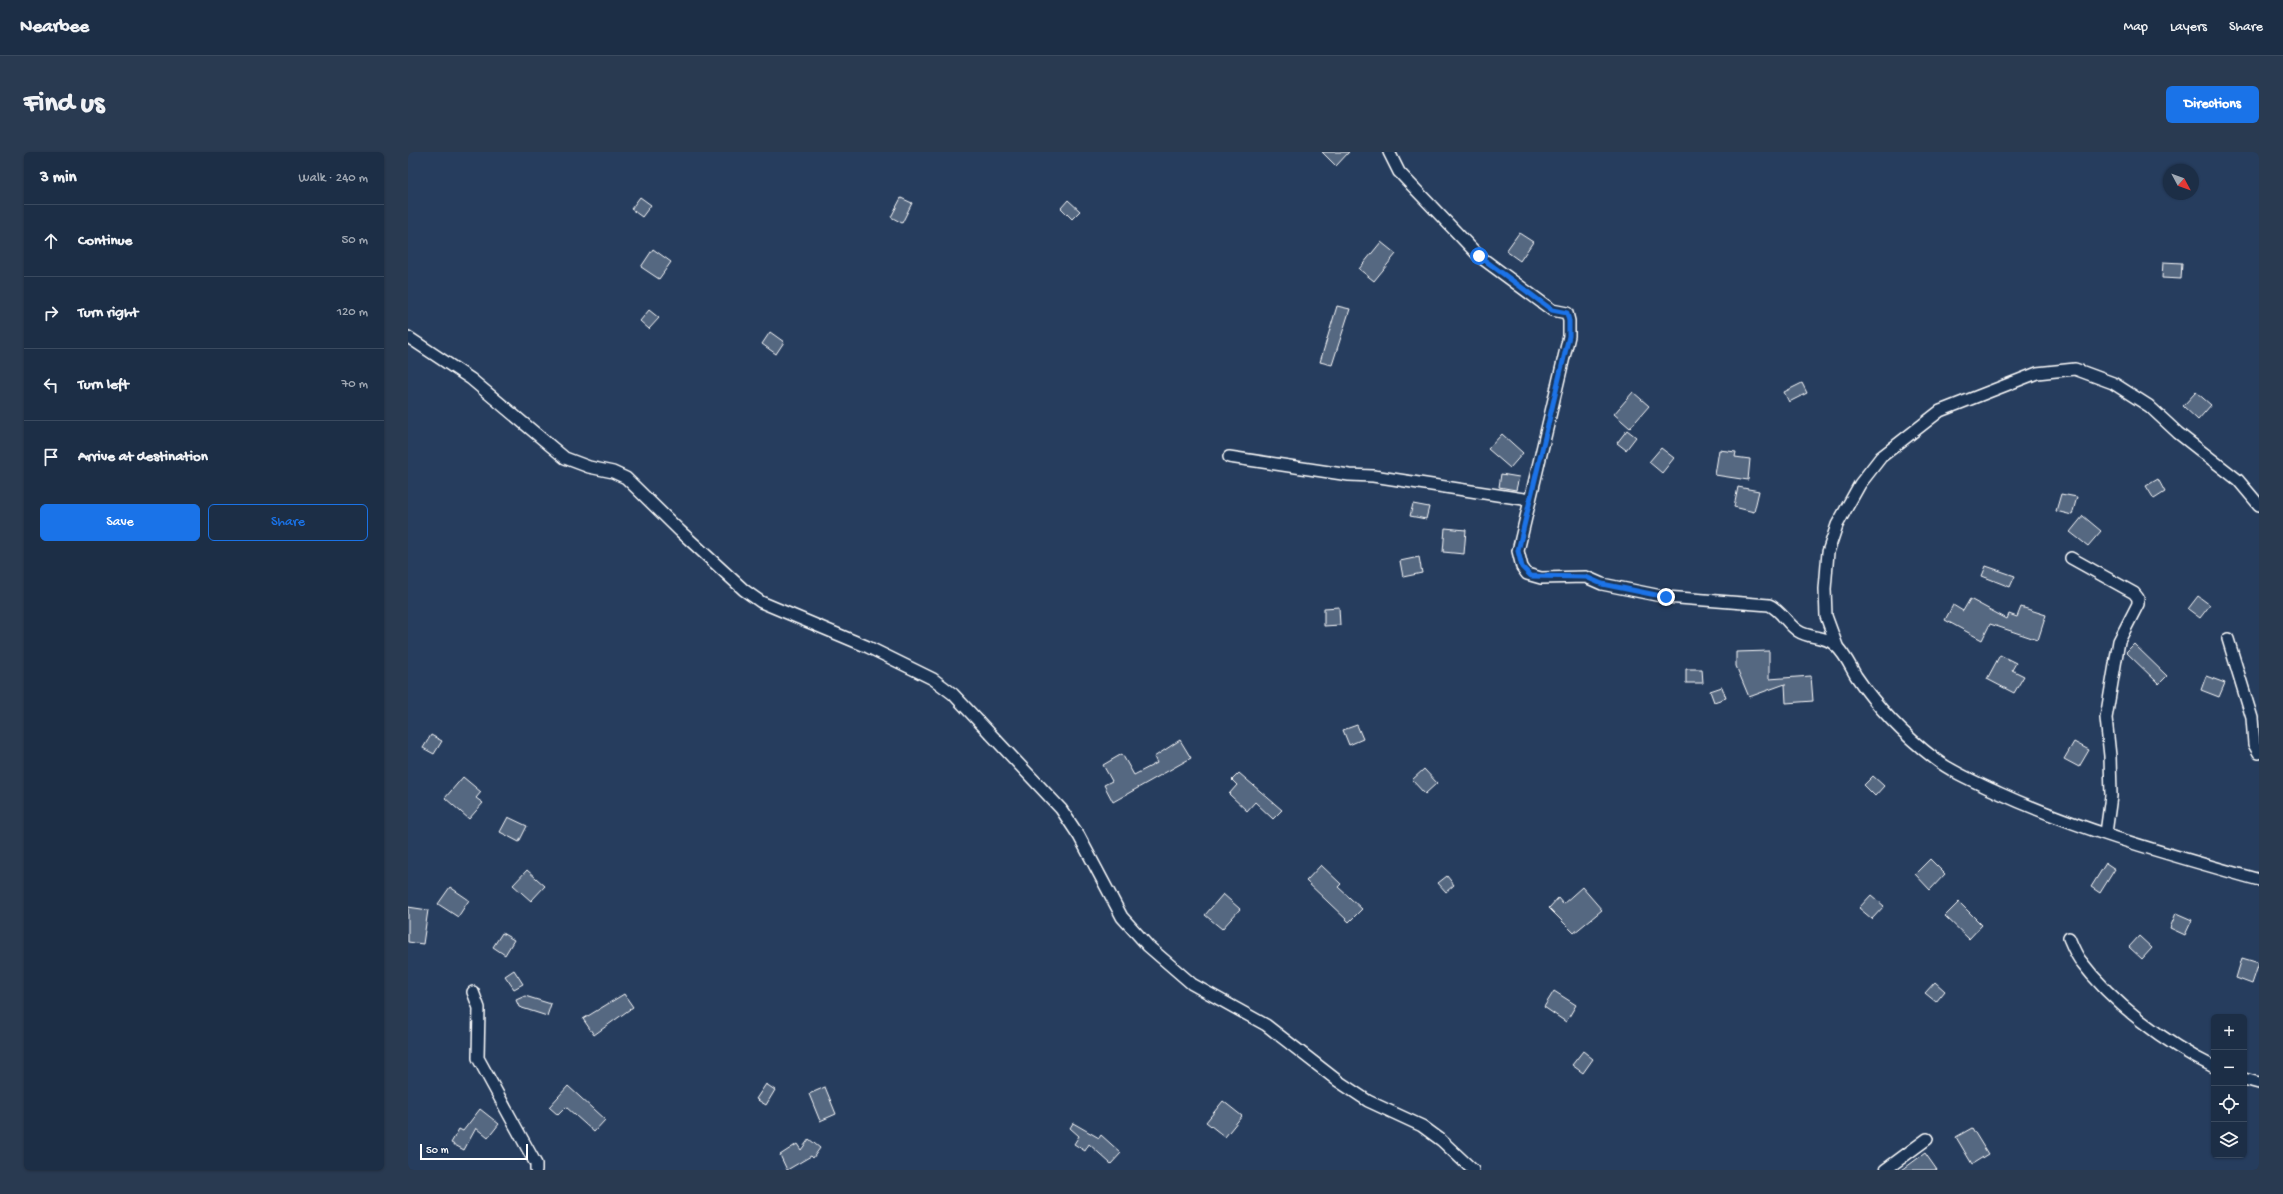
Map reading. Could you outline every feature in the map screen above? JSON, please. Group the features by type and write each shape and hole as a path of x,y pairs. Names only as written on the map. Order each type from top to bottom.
{"street":[{"path":"1389,152 1399,172 1479,256 1552,310 1567,313 1569,321 1569,336 1518,551 1522,567 1527,574 1541,578 1586,577 1602,584 1666,597 1769,605 1804,635 1821,637 1837,646"},
{"path":"408,337 471,379 565,458 589,467 613,472 626,478 744,590 761,602 875,651 933,679 953,694 1061,809 1079,836 1122,917 1148,946 1192,984 1266,1026 1356,1093 1422,1126 1441,1140 1473,1170"},
{"path":"2259,505 2238,480 2178,433 2149,406 2113,383 2075,369 2037,373 1940,411 1881,457 1860,484 1837,525 1828,552 1825,589 1826,616 1837,646 1856,676 1895,724 1936,760 1982,785 2046,815 2106,833 2188,861 2259,880"},
{"path":"1229,458 1349,475 1381,477 1530,500"},
{"path":"2071,558 2134,593 2138,598 2138,604 2120,641 2106,718 2110,756 2111,796 2106,833"},
{"path":"2228,639 2252,718 2254,744 2259,753"},
{"path":"2069,938 2079,959 2135,1016 2167,1039 2211,1065"},
{"path":"473,992 480,1014 478,1058 536,1164 536,1170"},
{"path":"2247,1080 2259,1083"},
{"path":"1884,1170 1927,1139"}],"building":[{"path":"1322,152 1349,152 1336,166"},
{"path":"640,197 651,205 642,217 631,209"},
{"path":"901,198 912,203 902,223 891,217"},
{"path":"1068,200 1080,211 1072,219 1061,208"},
{"path":"1519,233 1533,242 1520,261 1506,251"},
{"path":"1381,242 1396,254 1374,281 1359,269"},
{"path":"653,249 671,262 659,279 641,267"},
{"path":"2163,262 2182,263 2181,279 2162,278"},
{"path":"1337,306 1350,309 1332,365 1320,362"},
{"path":"649,310 659,318 649,329 640,321"},
{"path":"770,332 784,342 776,354 762,344"},
{"path":"1802,383 1807,393 1789,402 1784,392"},
{"path":"1633,392 1649,406 1630,428 1614,414"},
{"path":"2196,392 2211,405 2198,420 2183,406"},
{"path":"1627,430 1636,437 1626,450 1617,443"},
{"path":"1502,434 1523,453 1510,468 1488,449"},
{"path":"1661,448 1674,458 1662,473 1649,462"},
{"path":"1719,450 1736,452 1735,457 1750,459 1748,480 1715,475"},
{"path":"1501,474 1519,477 1516,490 1499,487"},
{"path":"2158,479 2165,492 2154,499 2146,486"},
{"path":"1738,487 1759,491 1754,512 1734,507"},
{"path":"2061,494 2077,497 2072,515 2056,511"},
{"path":"1413,504 1429,507 1426,519 1410,516"},
{"path":"2083,516 2101,531 2088,546 2070,532"},
{"path":"1445,528 1466,530 1464,554 1443,552"},
{"path":"1419,557 1422,573 1403,577 1400,561"},
{"path":"1986,566 2015,576 2010,587 1982,576"},
{"path":"2198,596 2210,605 2200,618 2188,609"},
{"path":"1970,599 2007,619 2009,614 2017,617 2021,607 2046,615 2038,640 1990,624 1982,640 1945,620 1953,605 1963,611"},
{"path":"1339,607 1340,625 1324,626 1324,608"},
{"path":"2134,644 2167,676 2159,684 2126,652"},
{"path":"1769,651 1769,679 1811,676 1813,701 1786,703 1785,684 1749,697 1736,666 1736,652"},
{"path":"2000,655 2016,663 2012,670 2024,676 2014,693 1987,679"},
{"path":"1686,669 1702,669 1703,683 1686,683"},
{"path":"2206,676 2225,683 2219,697 2201,690"},
{"path":"1722,687 1726,698 1714,702 1710,691"},
{"path":"1357,725 1363,739 1349,745 1343,730"},
{"path":"431,735 442,741 434,754 423,748"},
{"path":"1180,740 1191,758 1113,802 1104,785 1112,781 1103,765 1122,754 1134,775 1157,763 1154,757"},
{"path":"2074,742 2089,750 2079,767 2064,759"},
{"path":"1424,769 1437,783 1425,794 1412,780"},
{"path":"1239,773 1282,810 1273,819 1255,802 1247,811 1229,794 1237,785 1232,780"},
{"path":"1873,776 1884,786 1875,796 1864,785"},
{"path":"463,777 481,792 476,798 483,803 469,819 445,798"},
{"path":"508,817 527,826 519,842 500,832"},
{"path":"1930,859 1945,874 1930,890 1915,874"},
{"path":"2106,863 2115,869 2100,893 2091,887"},
{"path":"1321,865 1341,884 1338,887 1362,909 1349,922 1306,881"},
{"path":"527,870 545,886 531,901 513,885"},
{"path":"1447,876 1454,885 1446,892 1438,883"},
{"path":"450,887 469,900 458,917 438,904"},
{"path":"1582,887 1602,910 1574,933 1549,908 1558,898 1563,904"},
{"path":"1223,894 1240,909 1222,929 1205,915"},
{"path":"1871,895 1884,906 1872,919 1859,908"},
{"path":"1959,902 1982,925 1969,939 1945,916"},
{"path":"408,907 428,910 423,944 408,942"},
{"path":"2176,913 2192,920 2185,935 2170,928"},
{"path":"502,933 514,940 505,955 493,947"},
{"path":"2139,936 2152,948 2142,959 2129,947"},
{"path":"2242,958 2259,963 2252,984 2236,978"},
{"path":"514,970 523,984 514,989 505,976"},
{"path":"1935,982 1945,991 1936,1002 1925,993"},
{"path":"1554,991 1576,1005 1566,1022 1544,1007"},
{"path":"624,994 633,1007 594,1035 583,1019"},
{"path":"525,996 551,1004 547,1016 519,1007 516,1000"},
{"path":"1583,1051 1593,1059 1583,1073 1572,1065"},
{"path":"766,1084 775,1090 766,1105 756,1099"},
{"path":"568,1086 605,1120 594,1132 566,1107 558,1115 549,1107"},
{"path":"825,1087 836,1114 820,1121 809,1094"},
{"path":"1223,1101 1242,1116 1225,1137 1206,1122"},
{"path":"480,1109 499,1124 488,1138 476,1128 464,1150 451,1143 459,1129 463,1131"},
{"path":"1073,1123 1099,1138 1101,1135 1121,1153 1111,1164 1089,1144 1085,1151 1074,1144 1079,1136 1070,1128"},
{"path":"1972,1128 1988,1154 1972,1164 1956,1137"},
{"path":"809,1139 820,1148 813,1158 811,1156 787,1170 780,1155 797,1144 801,1150"},
{"path":"1925,1153 1937,1170 1902,1170"}],"route":[{"path":"1479,256 1552,310 1567,313 1569,321 1569,336 1518,551 1522,567 1527,574 1531,576 1541,578 1586,577 1602,584 1666,597"}]}
